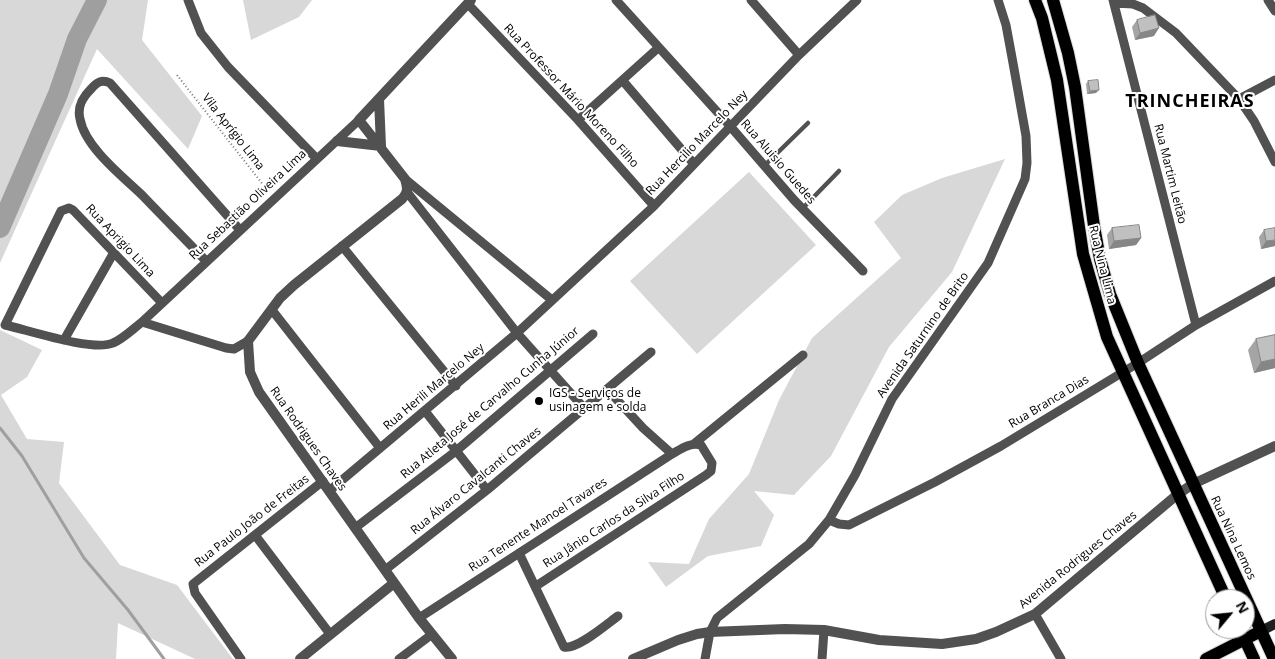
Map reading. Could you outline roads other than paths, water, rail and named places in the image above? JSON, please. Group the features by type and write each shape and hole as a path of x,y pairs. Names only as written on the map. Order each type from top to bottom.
{"main road":[{"name":"Rua Nina Lima","path":"1035,0 1046,33 1057,80 1083,254 1107,337 1178,494"},
{"name":"Rua Nina Lima","path":"1053,0 1068,53 1075,87 1100,259 1110,294 1138,363 1193,484"},
{"name":"Rua Nina Lemos","path":"1193,484 1274,659"},
{"path":"1178,494 1221,589"},
{"path":"1255,632 1275,624"},
{"path":"1206,659 1235,639"},
{"path":"1244,639 1254,659"}],"street":[{"path":"188,0 201,33 228,67 318,159"},
{"name":"Rua Aluisio Guedes","path":"616,0 802,209 863,271"},
{"path":"751,0 799,55"},
{"name":"Rua Hercilio Marcelo Ney","path":"552,300 654,206 799,55 857,0"},
{"name":"Avenida Saturnino de Brito","path":"705,659 710,632 717,618 809,544 830,520 855,475 892,400 988,263 1025,179 1027,163 1026,136 1006,25 998,0"},
{"path":"1268,0 1275,11"},
{"path":"1113,1 1133,4 1143,8 1176,33 1239,98 1254,121 1275,162"},
{"name":"Rua Martim Leitão","path":"1113,1 1196,325"},
{"name":"Rua Sebastião Oliveira Lima","path":"5,325 96,346 112,344 142,322 206,260 275,200 337,142 360,120 470,2"},
{"name":"Rua Professor Mário Moreno Filho","path":"470,2 654,206"},
{"path":"578,120 658,48"},
{"path":"1239,98 1275,80"},
{"path":"206,260 105,159 89,140 81,126 79,117 81,100 99,81 110,83 240,230"},
{"path":"623,81 694,164"},
{"path":"379,99 381,146"},
{"path":"360,120 405,179 552,300"},
{"path":"337,142 381,146"},
{"path":"405,179 408,192 517,333 584,408"},
{"path":"142,322 226,348 234,348 248,341 294,285 402,199 408,192"},
{"name":"Rua Aprigio Lima","path":"5,325 58,217 62,211 69,208 162,303"},
{"path":"342,246 456,386"},
{"path":"64,340 114,254"},
{"name":"Rua Branca Dias","path":"830,520 839,524 849,525 1001,446 1138,363 1196,325 1275,281"},
{"name":"Rua Herili Marcelo Ney","path":"329,491 426,412 552,300"},
{"path":"272,310 380,448"},
{"name":"Rua Atleta José de Carvalho Cunha Júnior","path":"355,528 456,451 593,334"},
{"name":"Rua Rodrigues Chaves","path":"248,341 248,363 253,381 431,635"},
{"name":"Rua Álvaro Cavalcanti Chaves","path":"385,570 487,490 651,352"},
{"path":"695,443 803,355"},
{"path":"607,389 643,428 672,454"},
{"path":"426,412 487,490"},
{"name":"Rua Tenente Manoel Tavares","path":"418,618 672,454 695,443"},
{"name":"Rua Jânio Carlos da Silva Filho","path":"536,586 711,471 712,463 701,445 695,443"},
{"path":"1193,484 1275,446"},
{"name":"Rua Paulo João de Freitas","path":"241,659 195,594 193,588 196,581 323,481"},
{"name":"Avenida Rodrigues Chaves","path":"633,659 678,640 710,632 785,629 824,630 879,640 942,644 976,639 1013,625 1035,614 1178,494 1193,484"},
{"path":"255,535 330,634"},
{"path":"519,552 564,647 568,648 577,645 618,616"},
{"path":"300,659 394,583"},
{"path":"1035,614 1061,659"},
{"path":"822,659 824,630"},
{"path":"399,659 431,635 452,659"}],"lane":[{"path":"764,166 808,123"},
{"path":"802,209 839,171"}],"waterway":[{"path":"0,228 58,94 77,39 97,0"},
{"path":"0,428 22,456 84,558 128,610 164,659"}],"place":[{"name":"IGS - Serviços de usinagem e solda","path":"539,401"}],"district":[{"name":"TRINCHEIRAS","path":"1190,102"}]}
